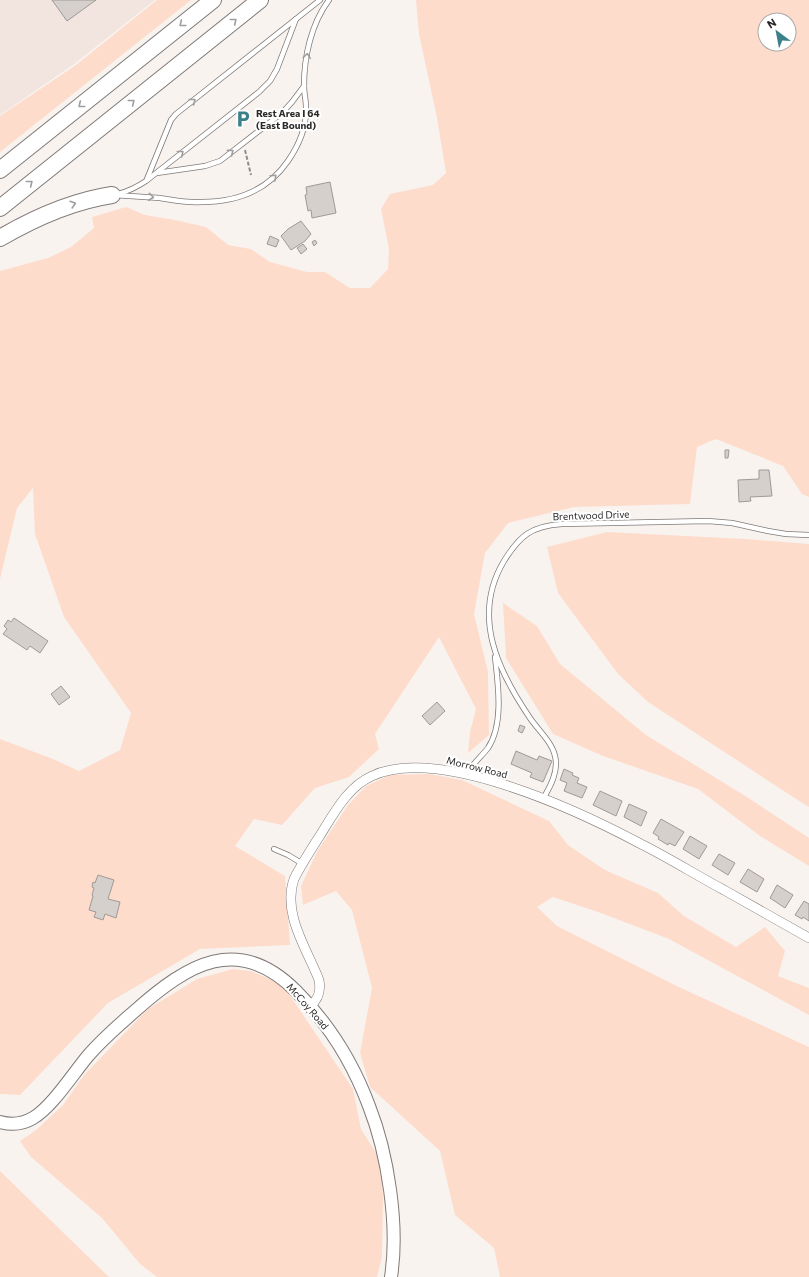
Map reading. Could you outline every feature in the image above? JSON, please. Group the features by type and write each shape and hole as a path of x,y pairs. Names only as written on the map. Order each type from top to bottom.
{"highway":[{"path":"0,170 213,0"},
{"path":"0,208 260,0"},
{"path":"0,238 44,215 64,207 97,197 112,195"}],"street":[{"name":"Morrow Road","path":"310,1006 317,999 320,993 319,980 292,915 290,889 294,879 340,803 360,783 371,776 384,771 396,769 438,769 467,774 543,799 584,816 641,844 809,938"},
{"name":"McCoy Road","path":"0,1122 7,1124 24,1122 34,1118 42,1112 88,1055 115,1028 148,999 187,971 201,965 226,959 240,960 266,967 278,974 310,1006 341,1047 363,1088 377,1128 386,1168 393,1218 394,1244 391,1277"}],"lane":[{"path":"146,181 171,120 176,114 320,0"},
{"path":"112,195 144,196 201,203 224,201 242,197 273,179 293,154 305,127 306,107 304,86 307,53 318,19 329,0"},
{"path":"112,195 137,187 146,181 259,92 270,81 278,69 296,20"},
{"path":"155,174 205,166 220,161 282,113 304,86"},
{"name":"Brentwood Drive","path":"543,799 555,773 556,757 548,742 522,707 501,668 495,654 491,638 489,615 491,594 501,566 516,543 531,531 540,527 562,524 708,521 732,523 786,534 809,535"},
{"path":"467,774 473,764 488,747 493,738 497,723 499,702 495,654"},
{"path":"274,849 303,864"}],"path":[{"path":"245,150 251,174"}],"shaded area":[{"path":"0,0 155,0 74,64 0,115"},
{"path":"157,0 191,0 0,152 0,116 76,65"},
{"path":"416,0 809,0 809,497 802,494 783,466 716,439 697,447 690,504 574,507 508,523 485,553 474,614 488,672 489,735 468,753 470,732 476,709 439,637 375,734 379,749 349,777 315,788 282,825 254,819 235,846 285,876 290,945 200,949 108,1003 20,1095 0,1094 0,739 53,759 79,771 120,750 131,713 64,617 35,534 33,488 17,508 0,579 0,271 48,258 71,247 94,228 92,217 126,207 145,215 206,227 228,245 251,249 270,262 307,272 325,272 350,288 370,288 388,269 389,249 381,209 390,194 433,185 446,173 437,118 419,34"},
{"path":"607,532 746,539 809,544 809,807 648,702 618,674 558,593 547,547"},
{"path":"503,603 537,626 560,664 646,735 747,797 809,838 809,866 760,836 698,789 603,756 553,734 506,658"},
{"path":"429,774 462,780 549,821 568,845 605,870 658,893 684,916 736,947 765,927 785,951 778,976 809,988 809,1015 669,939 598,912 553,897 537,907 557,926 679,987 809,1047 809,1277 500,1277 494,1248 455,1215 440,1151 370,1087 360,1053 372,988 352,910 336,891 303,905 301,886 318,850 348,805 366,786 390,775"},
{"path":"233,969 251,971 283,985 353,1089 361,1129 380,1159 383,1196 382,1257 377,1277 157,1277 140,1264 102,1218 31,1157 20,1141 36,1130 63,1105 84,1075 148,1009 197,979"},
{"path":"0,1171 109,1277 0,1277"}],"building":[{"path":"52,0 96,0 67,21"},
{"path":"330,182 336,213 312,218 311,210 308,211 305,195 307,194 306,187"},
{"path":"301,221 311,234 305,241 291,250 281,236 288,229"},
{"path":"270,236 279,240 276,247 267,244"},
{"path":"315,240 317,243 314,246 312,242"},
{"path":"303,244 307,249 301,254 297,248"},
{"path":"725,450 729,450 728,458 725,458"},
{"path":"759,470 769,470 772,496 750,497 751,501 739,502 738,480 759,479"},
{"path":"14,618 48,641 40,653 30,646 27,650 3,634 7,629 4,626 8,620 11,622"},
{"path":"61,686 70,697 59,705 51,694"},
{"path":"437,702 445,711 430,725 422,716"},
{"path":"520,725 525,727 522,733 518,731"},
{"path":"516,751 537,760 539,756 552,761 543,782 530,777 532,773 511,764"},
{"path":"564,769 573,773 572,775 579,778 577,783 587,787 582,798 564,791 567,783 560,780"},
{"path":"600,791 622,801 616,816 593,805"},
{"path":"629,804 647,812 641,826 624,817"},
{"path":"661,819 684,832 675,846 669,843 668,845 658,839 659,837 653,833"},
{"path":"690,836 707,846 699,859 683,849"},
{"path":"719,854 735,863 728,875 712,865"},
{"path":"748,869 764,879 757,892 740,882"},
{"path":"98,875 114,880 108,899 120,902 116,918 105,914 103,920 94,917 96,912 89,910 93,896 93,882 95,883"},
{"path":"777,885 793,895 785,908 770,898"},
{"path":"804,901 809,904 809,921 803,917 802,919 795,915"}],"place":[{"name":"Rest Area I 64 (East Bound)","path":"243,119"}]}
